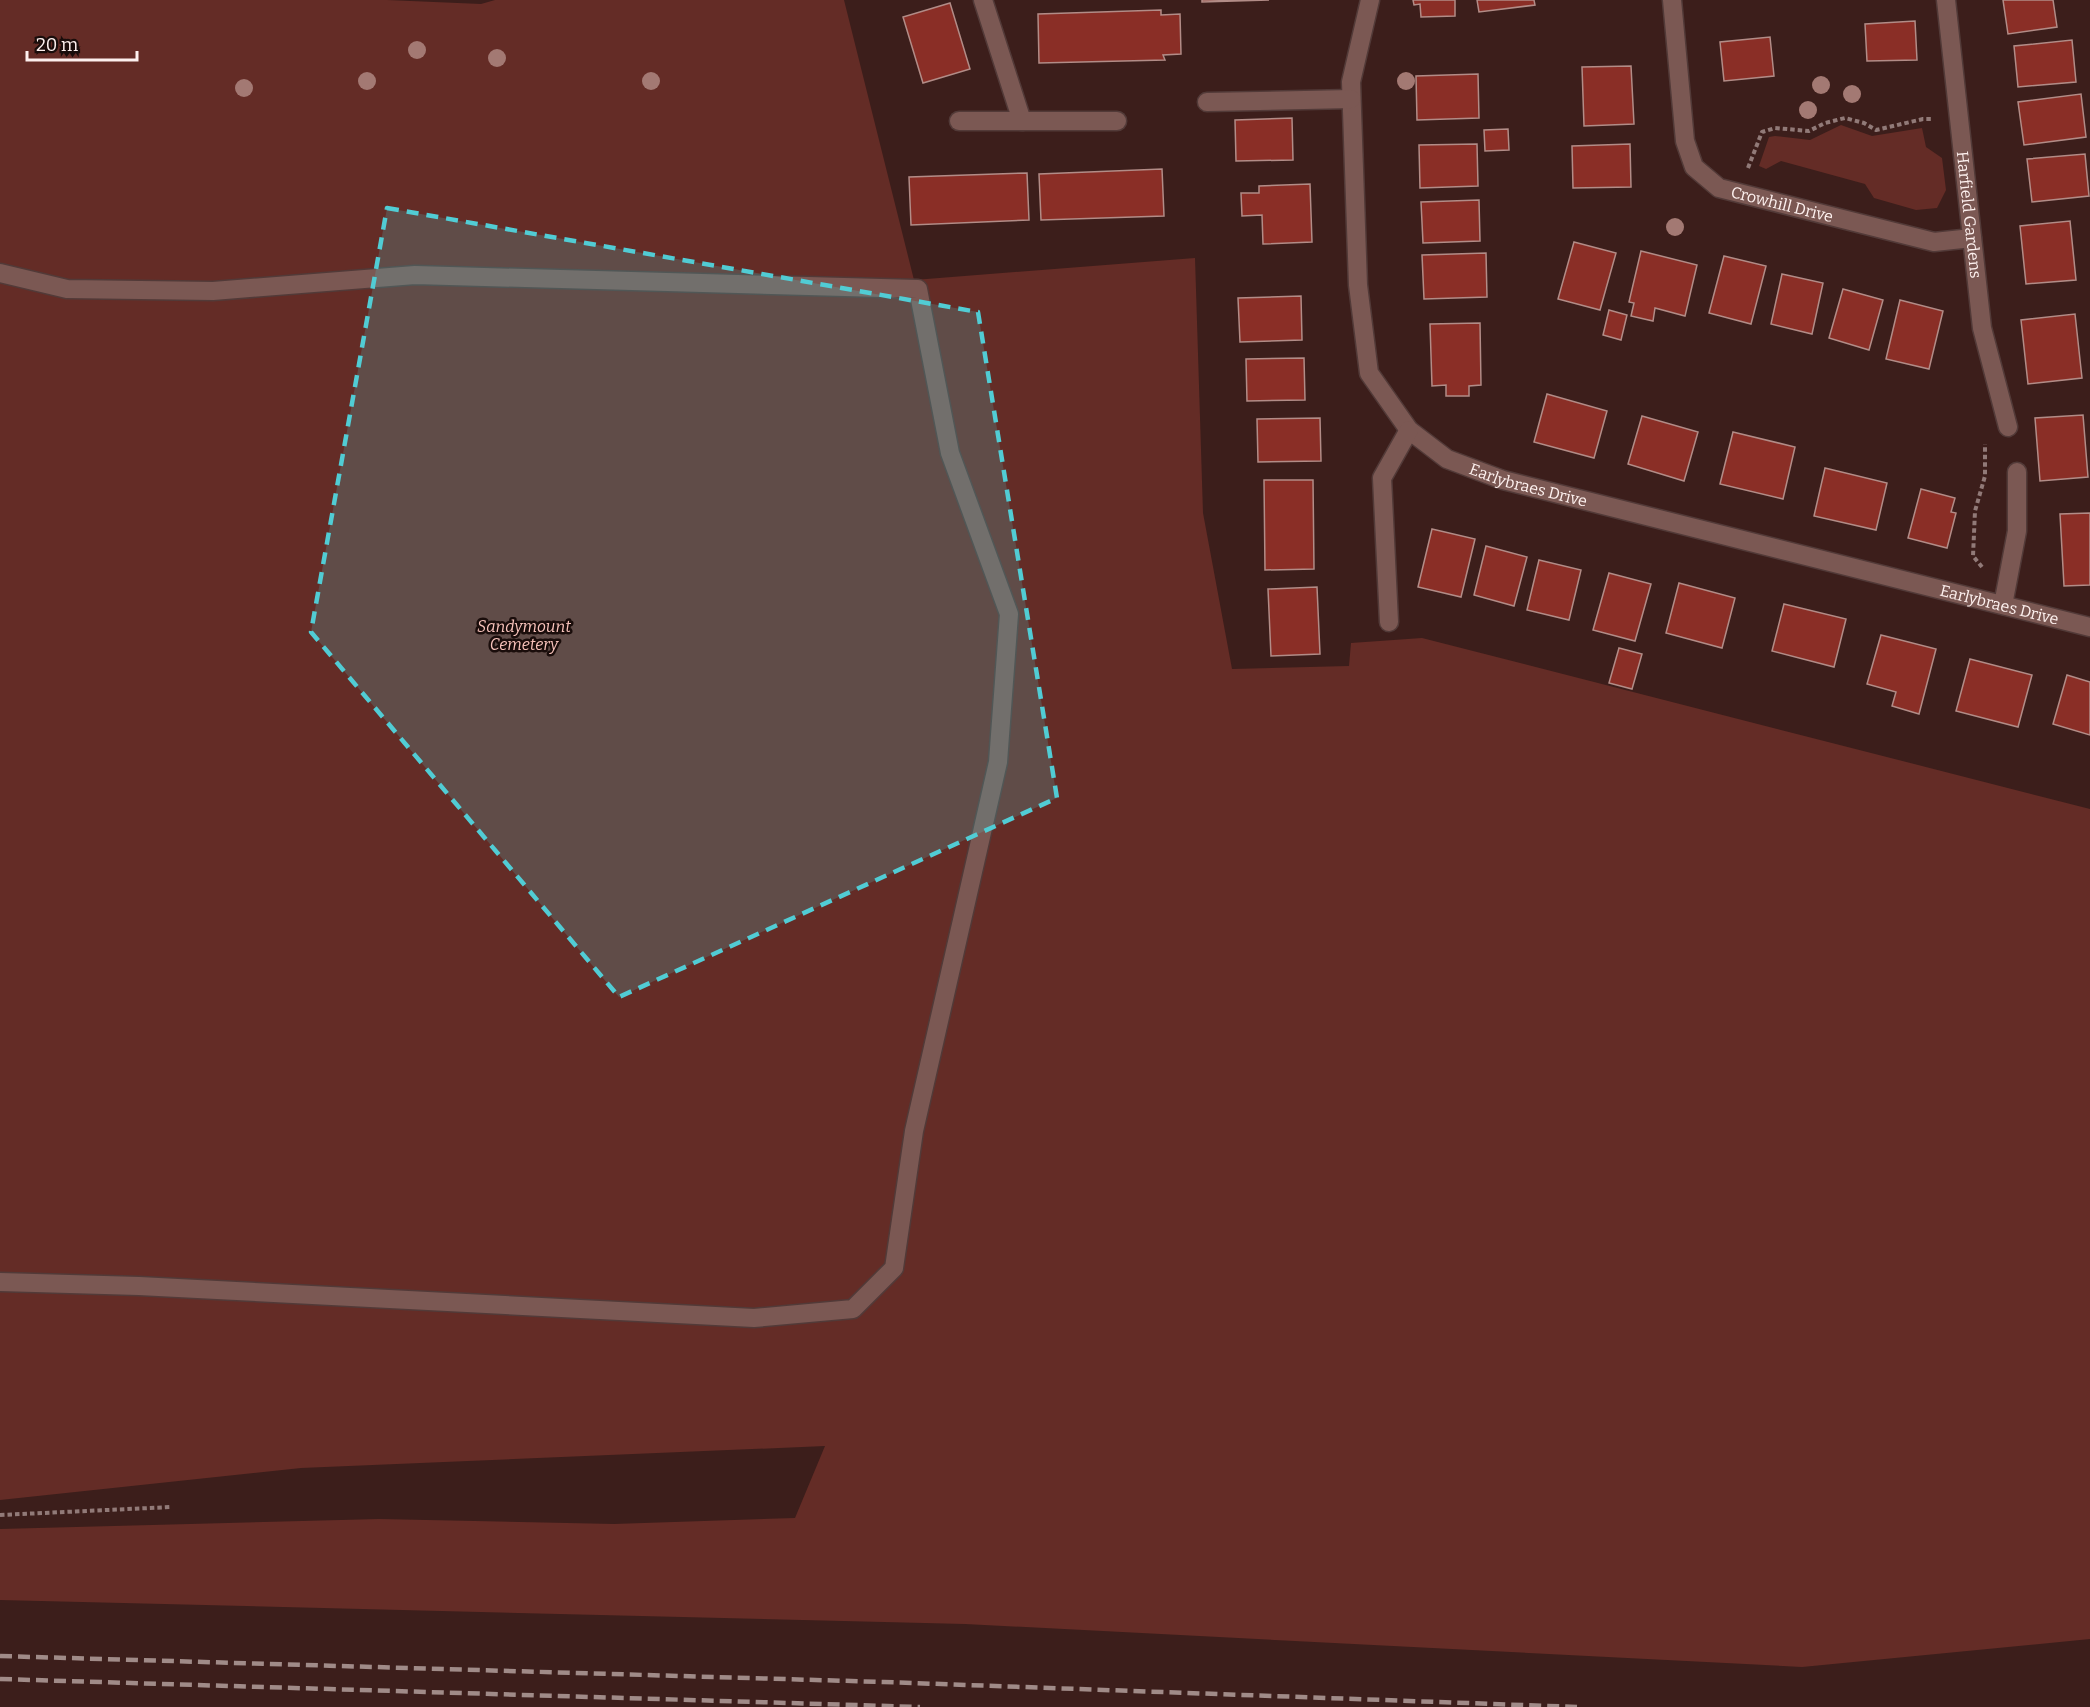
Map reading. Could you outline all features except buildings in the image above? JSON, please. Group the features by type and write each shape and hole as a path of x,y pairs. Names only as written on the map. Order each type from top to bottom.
{"street":[{"path":"983,0 1022,121"},
{"name":"Earlybraes Drive","path":"1370,0 1351,82 1358,285 1369,374 1409,430 1447,459 1503,480 2090,627"},
{"name":"Crowhill Drive","path":"1672,0 1685,141 1694,167 1719,188 1934,242 1972,238"},
{"name":"Harfield Gardens","path":"1946,0 1982,328 2008,427"},
{"path":"1207,102 1352,99"},
{"path":"959,121 1117,121"},
{"path":"0,273 67,290 213,291 415,275 918,290 950,453 1009,614 998,762 914,1131 894,1268 853,1309 754,1318 140,1286 0,1282"},
{"path":"1389,622 1382,478 1409,430"},
{"path":"2003,605 2017,531 2017,472"}],"path":[{"path":"1741,195 1746,173 1762,132 1775,128 1809,131 1825,123 1845,118 1864,123 1876,130 1923,119 1959,120"},
{"path":"1985,443 1985,476 1975,511 1973,556 1986,574 2008,582"},
{"path":"0,1515 171,1507"}],"highlighted area":[{"path":"387,208 978,312 1057,798 619,997 311,632"}],"green space":[{"name":"Sandymount Cemetery","path":"0,0 387,0 481,4 495,0 844,0 914,280 1195,258 1203,513 1232,669 1349,666 1351,643 1422,638 2090,809 2090,1639 1802,1667 965,1624 0,1600 0,1529 379,1519 614,1524 795,1518 825,1446 301,1468 0,1500"},
{"path":"1841,125 1872,136 1922,128 1926,147 1942,158 1946,190 1937,208 1916,210 1874,198 1865,184 1781,161 1766,169 1759,166 1769,137 1810,140"}],"railway":[{"path":"0,1656 884,1682 1577,1707"},
{"path":"0,1679 920,1707"}]}
